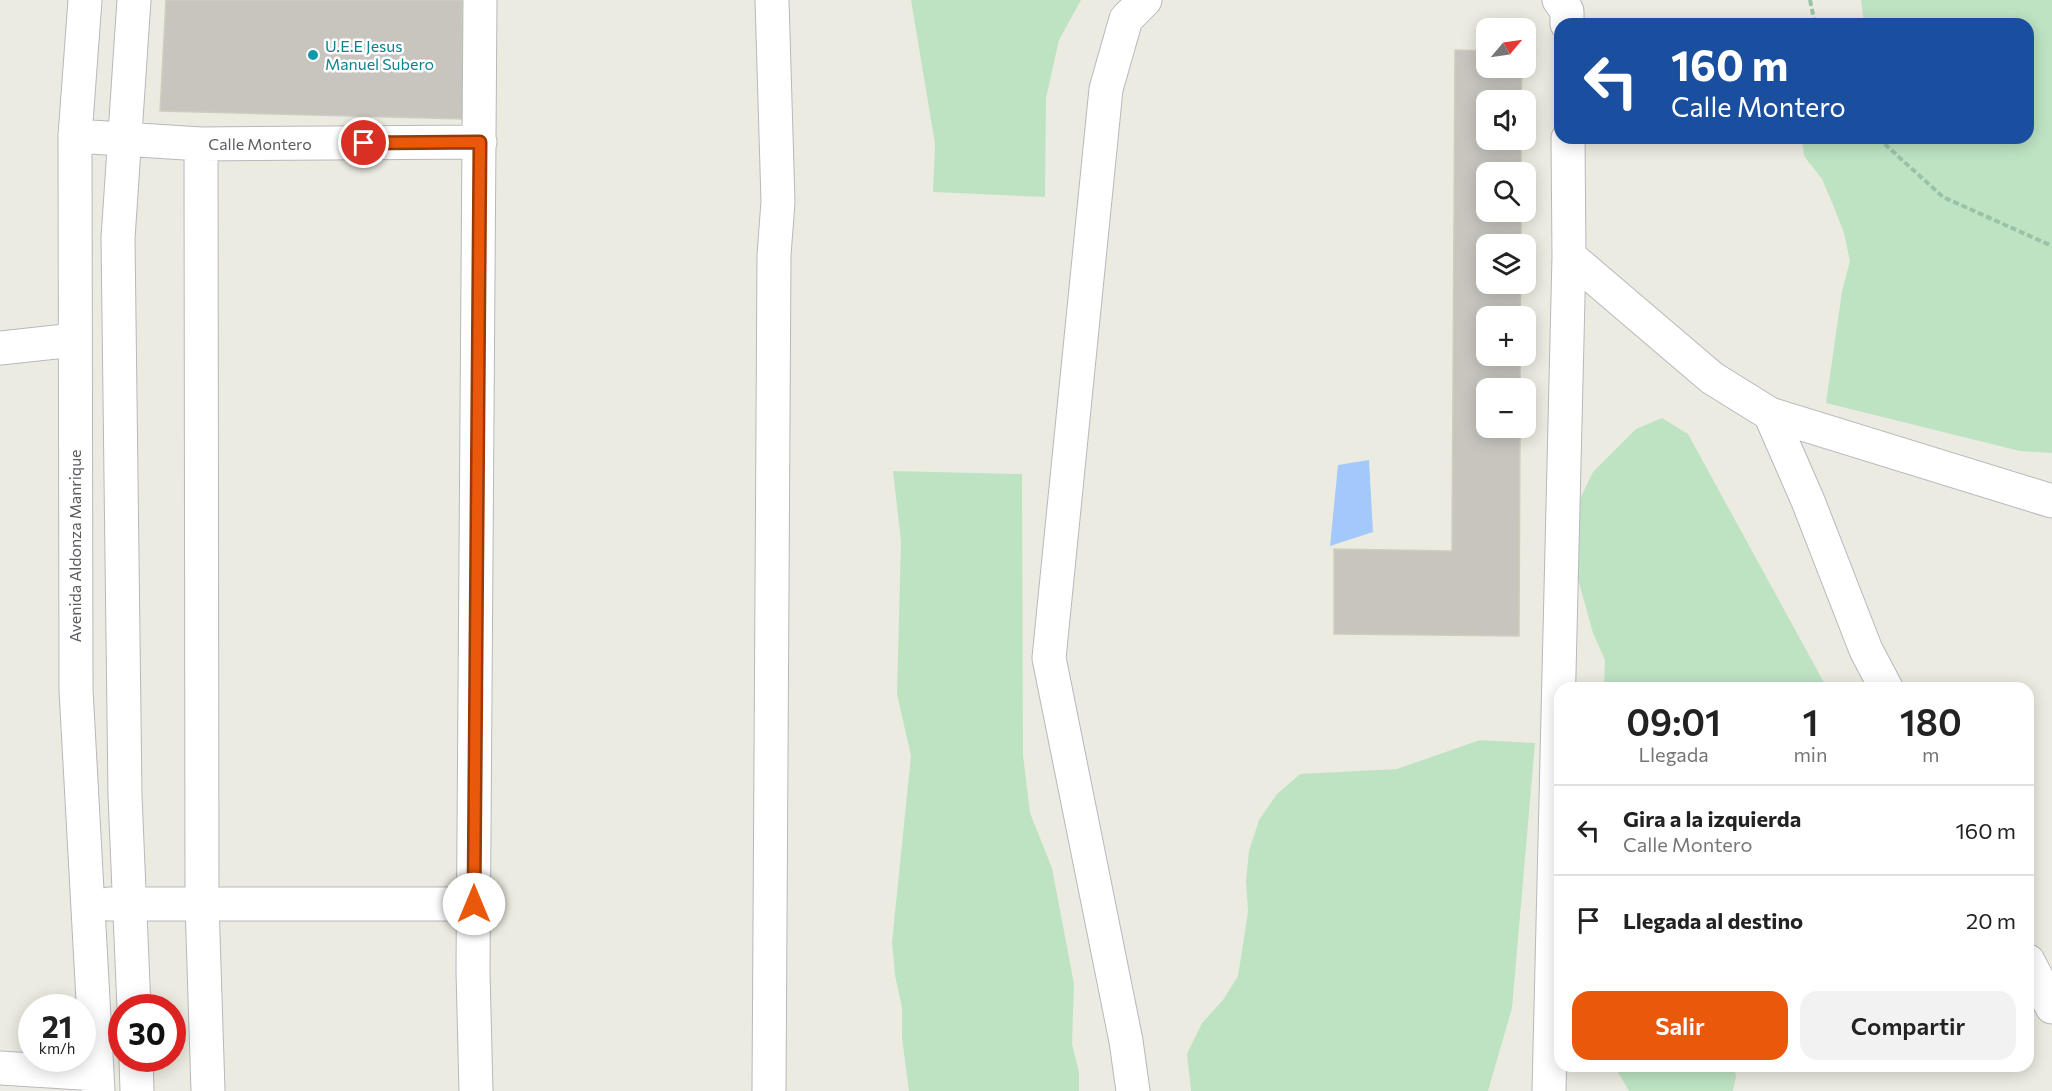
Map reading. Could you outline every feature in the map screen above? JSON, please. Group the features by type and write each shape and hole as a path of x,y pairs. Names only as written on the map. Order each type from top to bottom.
{"street":[{"name":"Avenida Aldonza Manrique","path":"85,0 75,136 76,690 98,1083"},
{"path":"134,0 118,238 125,796 134,994"},
{"path":"476,1091 473,972 480,0"},
{"path":"769,1091 774,255 778,202 772,0"},
{"path":"1133,1091 1124,1029 1049,658 1106,89 1126,19 1145,0"},
{"path":"1559,0 1567,11 1567,18"},
{"name":"Calle Montero","path":"75,136 201,144 480,142"},
{"path":"201,144 202,903 208,1091"},
{"path":"1559,682 1569,256 1568,144"},
{"path":"1569,256 1712,378 1770,414 2052,501"},
{"path":"0,348 74,340"},
{"path":"1770,414 1808,501 1866,650 1883,682"},
{"path":"1549,1091 1554,882"},
{"path":"89,905 131,903 474,904"},
{"path":"2034,972 2052,1007"},
{"path":"0,1068 98,1083"},
{"path":"136,1072 137,1091"}],"path":[{"path":"1810,0 1814,18"},
{"path":"1885,144 1943,197 2052,246"}],"green space":[{"path":"911,0 1081,0 1059,40 1046,98 1045,197 933,192 935,144"},
{"path":"1861,0 2052,0 2052,453 2020,451 1826,403 1842,291 1850,261 1844,233 1822,179 1804,156 1803,144 2034,144 2034,18 1863,18"},
{"path":"1662,418 1688,434 1824,682 1604,682 1605,660 1593,633 1576,572 1578,503 1593,472 1636,429"},
{"path":"893,471 1022,474 1023,755 1030,813 1052,868 1074,984 1072,1044 1079,1072 1079,1091 909,1091 902,1038 902,1008 895,975 892,942 911,756 897,694 901,541"},
{"path":"1480,740 1535,743 1512,1008 1488,1091 1191,1091 1187,1054 1202,1023 1223,1000 1238,976 1248,912 1246,881 1249,851 1259,820 1277,794 1300,774 1397,769"},
{"path":"1618,1072 1735,1072 1736,1077 1733,1091 1629,1091"}],"water":[{"path":"1369,460 1373,532 1330,546 1338,465"}],"building":[{"name":"U.E.E Jesus Manuel Subero","path":"166,0 462,0 463,119 160,111"},
{"path":"1455,50 1476,51 1476,78 1522,78 1521,90 1476,90 1476,150 1521,150 1521,162 1476,162 1476,222 1521,222 1521,234 1476,234 1476,294 1521,294 1520,306 1476,306 1476,366 1520,366 1520,378 1476,378 1476,438 1520,438 1519,636 1334,634 1334,549 1452,551"}],"place":[{"name":"U.E.E Jesus Manuel Subero","path":"313,55"}],"route":[{"path":"364,143 480,142 474,904"}]}
